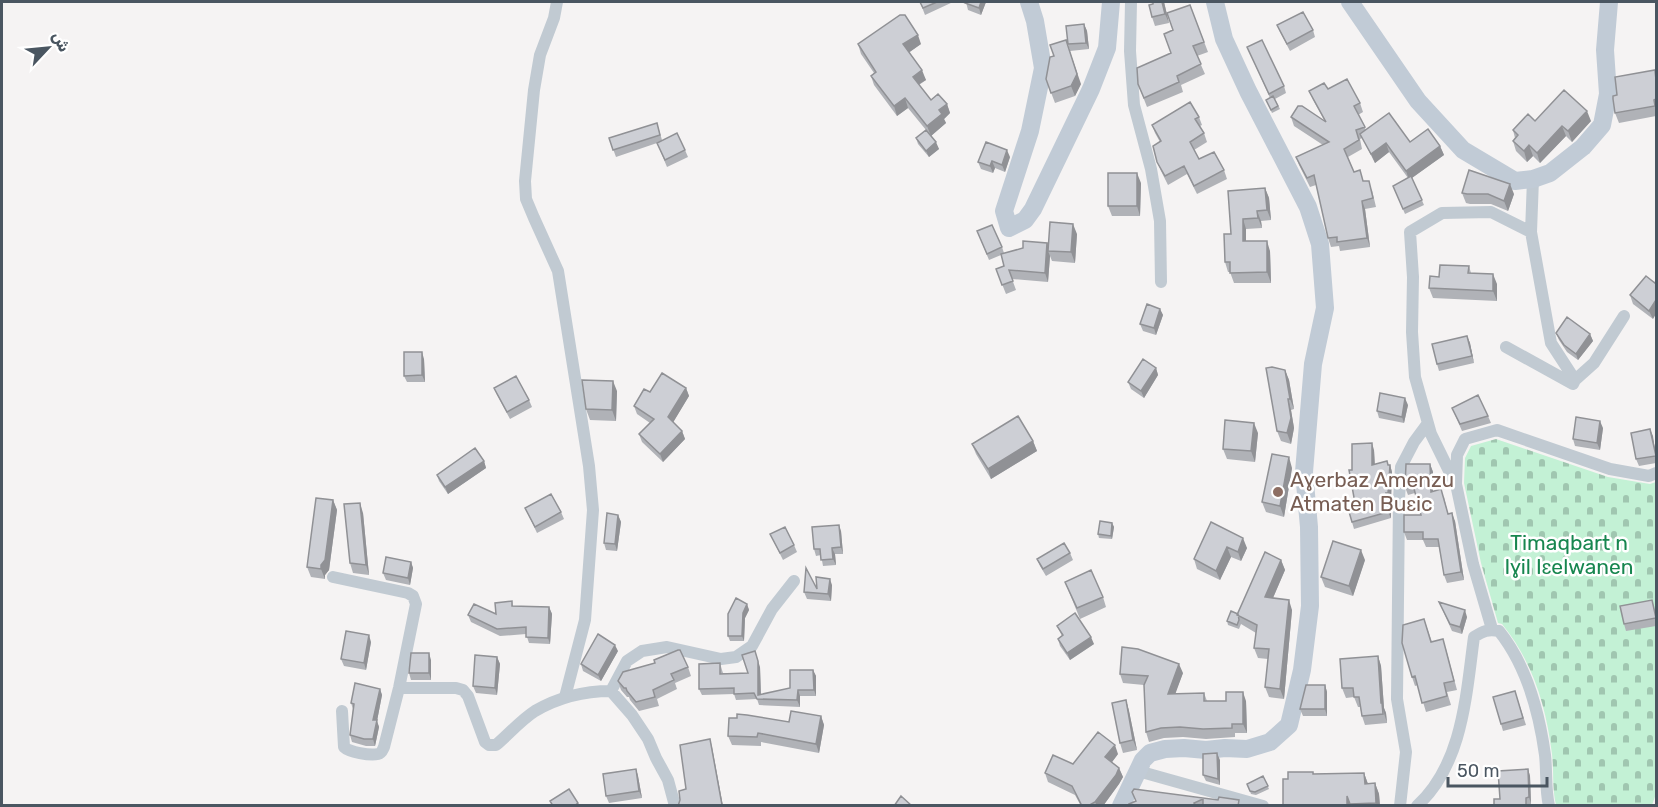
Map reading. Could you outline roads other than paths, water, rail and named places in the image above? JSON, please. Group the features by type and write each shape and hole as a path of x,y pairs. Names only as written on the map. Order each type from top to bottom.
{"main road":[{"path":"1029,2 1035,21 1043,68 1030,131 1004,211 1009,228 1025,220 1033,209 1092,90 1107,48 1111,2"},
{"path":"1121,806 1143,760 1150,753 1184,748 1247,749 1270,742 1289,725 1302,670 1310,606 1309,527 1304,472 1313,364 1325,308 1320,244 1308,207 1248,92 1224,39 1215,2"},
{"path":"1350,2 1418,101 1463,150 1515,180 1533,179 1550,172 1583,147 1602,125 1608,94 1605,50 1610,2"}],"street":[{"path":"557,2 554,18 540,55 534,90 525,181 526,199 558,271 589,465 593,510 585,620 565,697"},
{"path":"1131,2 1130,51 1134,105 1151,169 1160,221 1161,282"},
{"path":"1533,179 1531,232 1551,343 1575,380"},
{"path":"1456,484 1431,434 1415,377 1410,232 1442,213 1491,212 1531,232"},
{"path":"1506,347 1573,384 1594,363 1624,316"},
{"path":"1400,806 1406,752 1396,699 1401,467 1414,442 1428,423"},
{"path":"1492,629 1473,564 1456,484 1457,455 1465,439 1497,430 1610,469 1649,476 1656,473"},
{"path":"333,577 408,593 413,596 416,604 399,688 381,752 377,754 346,750 342,711"},
{"path":"611,691 627,661 642,651 667,647 721,659 736,657 752,646 772,609 794,581"},
{"path":"1417,806 1426,798 1443,774 1458,738 1474,637 1483,631 1492,629 1499,631 1504,637 1522,668 1536,703 1545,756 1546,795 1549,806"},
{"path":"399,688 463,690 468,696 485,742 489,745 496,745 534,712 565,697 590,691 611,691 648,738 668,780 675,806"},
{"path":"1138,771 1263,806"}],"place":[{"name":"Aɣerbaz Amenzu Atmaten Buɛic","path":"1278,492"}],"park label":[{"name":"Timaqbart n Iɣil Iɛelwanen","path":"1569,555"}]}
